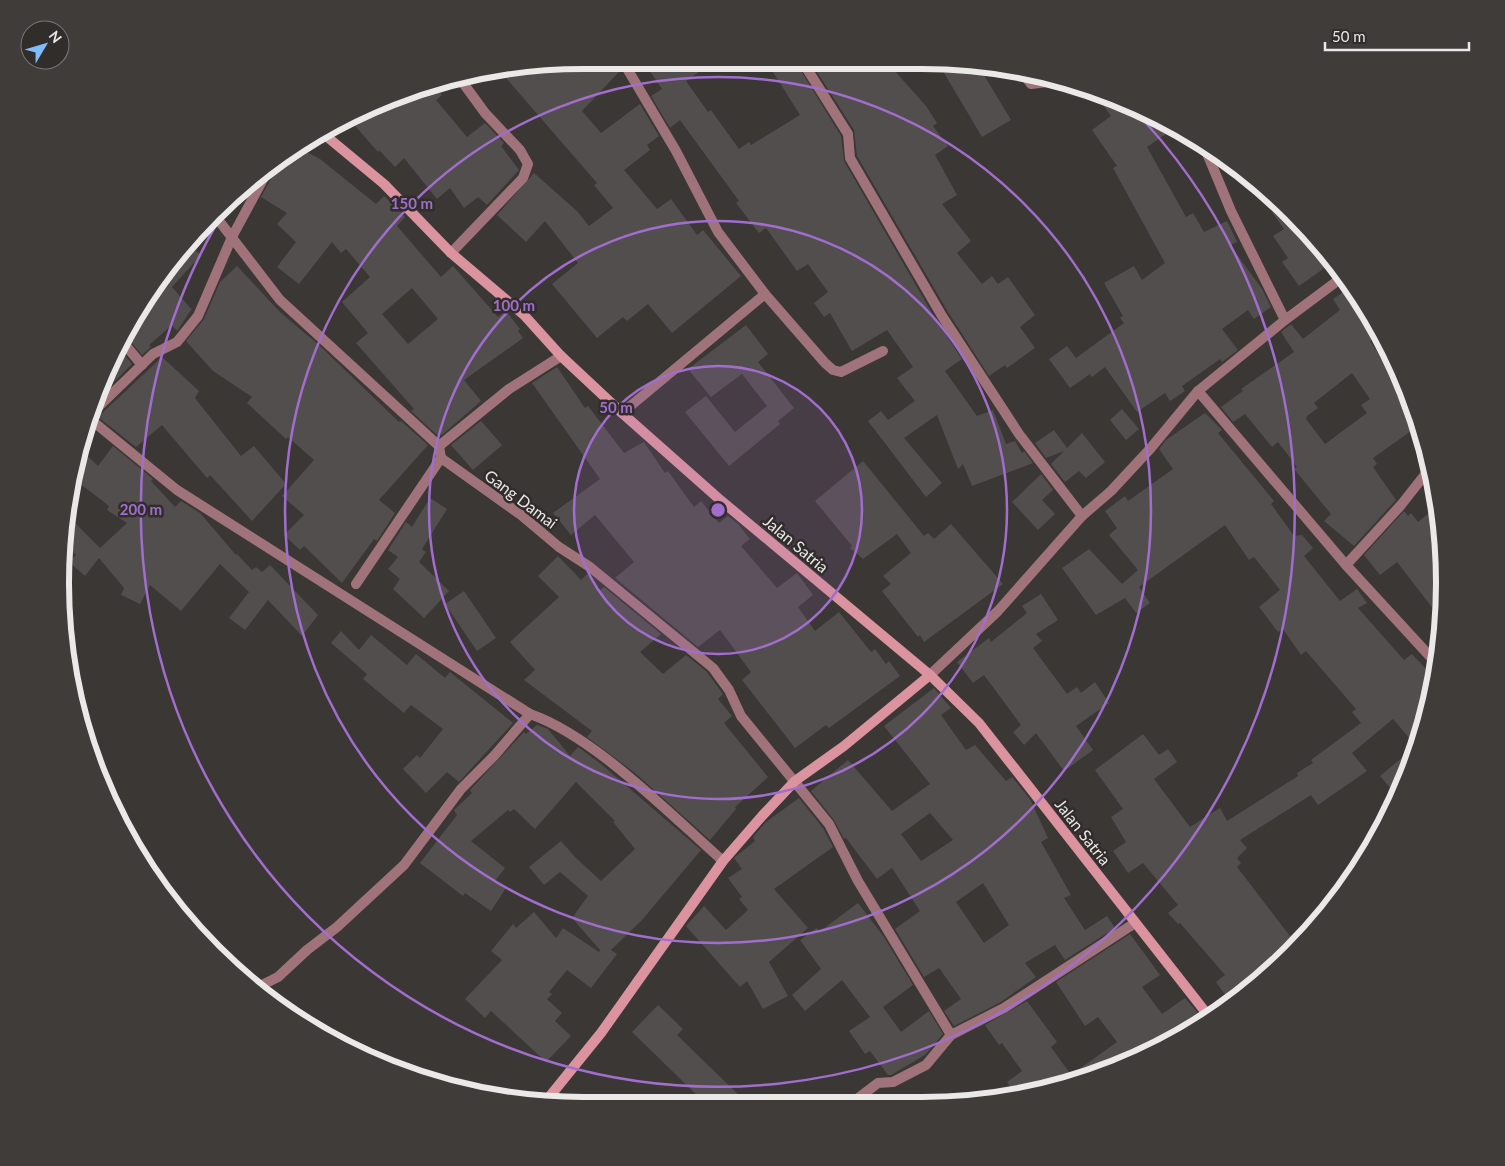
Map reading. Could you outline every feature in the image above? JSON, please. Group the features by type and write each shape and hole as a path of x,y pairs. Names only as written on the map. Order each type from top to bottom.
{"street":[{"path":"627,69 676,151 718,232 765,294 833,370 841,372 883,351"},
{"path":"807,69 848,134 850,158 938,308 1019,434 1082,516"},
{"path":"1028,80 1031,84 1040,83"},
{"path":"451,253 523,178 528,164 520,150 485,113 463,83"},
{"name":"Jalan Satria","path":"327,138 384,184 451,253 524,315 561,356 622,413 732,510 930,675 980,723 1206,1012"},
{"path":"1208,155 1231,211 1285,320"},
{"path":"101,404 152,354 176,342 198,316 232,237 263,180"},
{"path":"218,220 280,300 439,446 441,458 356,584"},
{"path":"552,1096 601,1034 723,861 795,781 844,746 930,675 998,611 1082,516 1111,491 1150,449 1198,391 1285,320 1338,281"},
{"path":"622,413 765,294"},
{"path":"127,347 142,365"},
{"path":"439,446 509,389 561,356"},
{"path":"1198,391 1346,565 1431,657"},
{"path":"95,423 177,490 530,714 545,719 590,748 641,788 723,861"},
{"name":"Gang Damai","path":"441,458 521,515 559,547 590,567 693,649 713,668 730,690 741,716 829,824 858,881 951,1035"},
{"path":"1346,565 1401,505 1424,475"},
{"path":"262,985 278,977 307,950 337,927 404,865 461,789 494,756 530,714"},
{"path":"860,1097 878,1083 893,1082 926,1065 951,1035 1004,1008 1135,922"}],"building":[{"path":"616,69 619,72 582,111 601,133 640,104 659,136 647,145 650,150 624,170 657,209 671,199 697,235 703,230 741,276 672,333 648,304 627,321 623,317 597,338 552,284 578,263 545,221 526,242 497,215 534,173 577,211 589,226 613,208 594,185 597,183 504,75 549,70"},
{"path":"648,69 703,69 686,81 708,112 711,110 739,149 749,142 751,145 800,115 771,69 800,69 841,136 844,161 936,320 962,359 945,371 977,416 993,410 1006,444 1015,441 1022,453 1024,451 1033,463 972,486 963,464 958,469 937,415 904,438 942,483 926,497 868,421 881,411 888,420 915,401 897,378 913,367 887,330 852,351 830,313 824,317 814,303 828,292 808,264 797,271 766,228 759,233 736,203 739,201 680,120 670,128 651,96 662,89"},
{"path":"815,69 893,69 926,106 937,123 933,126 948,146 935,155 957,195 942,204 971,241 957,253 982,284 992,276 998,284 1008,277 1035,315 1020,327 1035,348 1007,368 1005,365 989,376 948,312 857,156 854,130"},
{"path":"942,70 982,72 1011,120 982,137"},
{"path":"437,90 442,95 436,100 467,137 485,123 504,143 501,146 519,170 487,205 478,197 464,208 450,188 437,199 404,158 395,167 379,150 378,152 353,124 386,108"},
{"path":"1100,101 1168,132 1147,147 1186,217 1193,213 1204,232 1227,221 1237,242 1230,245 1262,289 1271,307 1254,319 1248,310 1222,329 1238,350 1222,362 1220,359 1182,386 1185,391 1170,401 1165,393 1137,412 1105,367 1092,377 1090,374 1070,388 1049,359 1067,346 1076,358 1124,323 1120,318 1123,316 1104,283 1134,266 1142,280 1165,263 1113,168 1117,166 1092,130 1111,116"},
{"path":"304,151 320,159 376,204 384,196 405,217 397,226 441,277 453,266 498,317 506,311 520,329 518,331 523,338 464,380 481,401 442,435 440,432 437,435 411,411 414,409 356,343 368,333 342,302 370,277 346,249 341,253 332,242 299,284 277,267 296,242 277,224 287,213 261,197 273,173","holes":["412,288 438,319 408,344 382,314"]},
{"path":"1263,199 1286,219 1327,266 1299,286 1282,262 1288,258 1273,236 1284,229"},
{"path":"193,248 201,255 172,287 191,309 195,304 177,331 172,325 149,345 151,347 142,355 130,341 155,297"},
{"path":"237,266 281,313 319,345 399,422 401,421 428,445 379,500 395,513 377,541 374,539 342,583 304,546 300,550 284,535 304,515 282,496 314,460 288,437 286,439 247,403 252,397 213,371 186,341 204,319 220,282"},
{"path":"1345,291 1374,339 1370,341 1389,370 1413,430 1373,458 1377,464 1373,467 1396,500 1354,546 1324,521 1331,514 1294,469 1297,467 1278,442 1272,447 1245,414 1233,422 1221,407 1243,391 1241,389 1294,352 1281,332 1291,324 1303,339 1340,310 1333,299","holes":["1352,373 1370,399 1361,405 1367,413 1325,444 1306,419 1307,416 1318,408 1314,403"]},
{"path":"746,325 768,354 758,362 794,408 778,421 780,424 729,466 685,412 706,396 735,432 767,406 742,374 711,397 688,369"},
{"path":"123,353 132,364 107,389"},
{"path":"162,357 199,391 195,398 241,456 254,446 286,484 252,521 210,475 207,478 162,425 136,447 98,417"},
{"path":"557,367 585,408 588,406 624,453 644,442 665,473 668,471 694,507 701,501 719,523 728,516 738,524 750,539 741,546 777,588 797,573 813,595 798,607 815,631 839,612 871,652 875,649 886,664 889,661 900,676 829,728 826,725 795,748 742,680 751,672 720,630 698,647 615,578 634,562 595,515 571,535 553,513 600,479 532,383"},
{"path":"1122,409 1139,429 1126,440 1110,420"},
{"path":"1205,413 1222,430 1218,433 1274,501 1271,504 1294,536 1302,535 1313,548 1304,556 1340,601 1357,589 1367,603 1358,608 1404,660 1412,654 1427,670 1429,668 1419,716 1411,741 1393,719 1352,753 1367,771 1318,805 1311,795 1240,840 1247,848 1237,858 1241,863 1237,867 1290,936 1309,922 1261,970 1227,997 1216,982 1225,975 1180,923 1178,924 1168,913 1178,905 1143,863 1128,873 1113,851 1126,842 1111,817 1123,809 1095,770 1143,734 1159,755 1168,749 1177,762 1154,779 1190,827 1220,808 1227,821 1298,776 1297,773 1313,763 1311,760 1361,723 1352,712 1356,709 1306,651 1301,655 1283,629 1278,632 1259,607 1280,590 1254,557 1249,560 1225,525 1139,587 1150,603 1136,613 1125,598 1096,615 1062,568 1089,549 1122,584 1138,570 1109,535 1117,528 1105,511 1125,496 1128,501 1173,469 1159,449 1166,440"},
{"path":"481,421 502,445 473,470 451,445"},
{"path":"1054,430 1067,448 1082,433 1105,462 1086,478 1079,471 1065,482 1051,464 1064,451 1046,458 1035,443"},
{"path":"113,446 153,479 151,481 175,507 181,501 200,513 236,555 252,570 256,567 262,572 270,565 318,615 302,636 268,600 245,630 229,618 249,592 220,564 181,611 150,585 140,604 121,595 124,588 99,558 85,576 70,563 76,555 70,549 73,521 100,548 127,523 107,510 109,506 79,483 85,454 98,466"},
{"path":"863,461 924,536 928,533 934,539 951,524 1003,584 924,642 882,591 891,584 883,576 911,553 897,534 863,559 850,548 852,546 815,501"},
{"path":"1041,474 1053,490 1042,500 1055,514 1038,530 1012,502"},
{"path":"430,498 447,509 422,549 426,552 419,562 449,591 424,618 393,589 400,579 388,569 398,557 388,550 406,522 412,527"},
{"path":"1404,511 1408,516 1411,513 1418,522 1428,514 1432,519 1435,549 1435,611 1397,562 1380,575 1364,555"},
{"path":"558,556 581,580 587,574 600,590 604,587 661,634 640,652 663,674 686,655 706,671 723,694 718,699 732,716 724,723 768,777 735,807 736,809 710,840 635,773 587,737 592,731 524,680 535,670 510,642 559,597 538,576"},
{"path":"464,591 496,638 477,651 445,604"},
{"path":"1041,594 1058,620 1036,634 1042,641 1033,648 1067,694 1077,687 1081,693 1095,682 1109,703 1076,726 1093,750 1064,771 1036,733 1024,745 1013,732 1021,725 984,675 973,683 957,662 989,638 991,642 1027,613 1022,606"},
{"path":"341,631 359,650 371,635 407,665 416,654 445,678 450,672 513,723 459,782 447,772 426,793 403,769 417,755 420,758 443,729 411,705 404,713 363,679 367,674 331,643"},
{"path":"934,688 951,708 941,715 966,750 975,745 1006,781 1012,777 1030,799 1048,838 1041,842 1071,895 1064,898 1085,930 1107,916 1115,928 1065,960 1055,945 1025,963 1036,977 1001,1002 954,1026 944,1011 961,999 939,968 924,977 895,929 920,911 892,868 877,879 846,838 844,839 834,820 811,791 848,760 892,811 930,784 884,726","holes":["930,813 953,840 921,861 901,834","983,883 1009,925 984,943 956,902"]},
{"path":"537,725 548,729 570,756 578,747 601,764 701,850 642,920 611,950 617,954 591,988 567,970 549,992 552,994 547,999 562,1013 555,1021 571,1036 546,1062 491,1011 485,1018 465,999 502,960 491,951 513,924 516,928 534,912 556,938 563,928 599,952 600,950 572,918 588,896 560,872 544,885 529,867 561,841 601,881 635,849 613,822 615,821 576,782 535,829 514,809 510,812 508,810 471,841 505,868 495,881 506,888 491,911 465,893 463,896 420,863 457,815 454,810 472,793 470,790 524,732 526,734"},
{"path":"1407,754 1392,790 1380,776"},
{"path":"799,798 823,828 833,847 774,889 808,928 769,962 788,996 763,1009 747,981 740,987 686,926 704,906 726,930 748,910 739,899 742,897 728,878 742,869 734,858 755,841 753,837 766,822"},
{"path":"858,903 884,937 913,985 883,1007 901,1032 929,1011 943,1034 925,1055 891,1075 888,1075 870,1051 865,1054 849,1031 870,1017 842,980 805,1011 792,995 821,969 800,940 817,928 819,932"},
{"path":"1130,934 1160,975 1142,987 1162,1014 1185,998 1199,1014 1185,1024 1149,1044 1119,1058 1071,1075 1117,1042 1098,1017 1085,1026 1056,982"},
{"path":"1027,1001 1057,1042 1051,1047 1071,1075 1012,1089 1007,1082 1022,1071 1002,1043 999,1045 985,1025"},
{"path":"658,1005 683,1029 677,1035 741,1097 699,1097 632,1032"}]}
